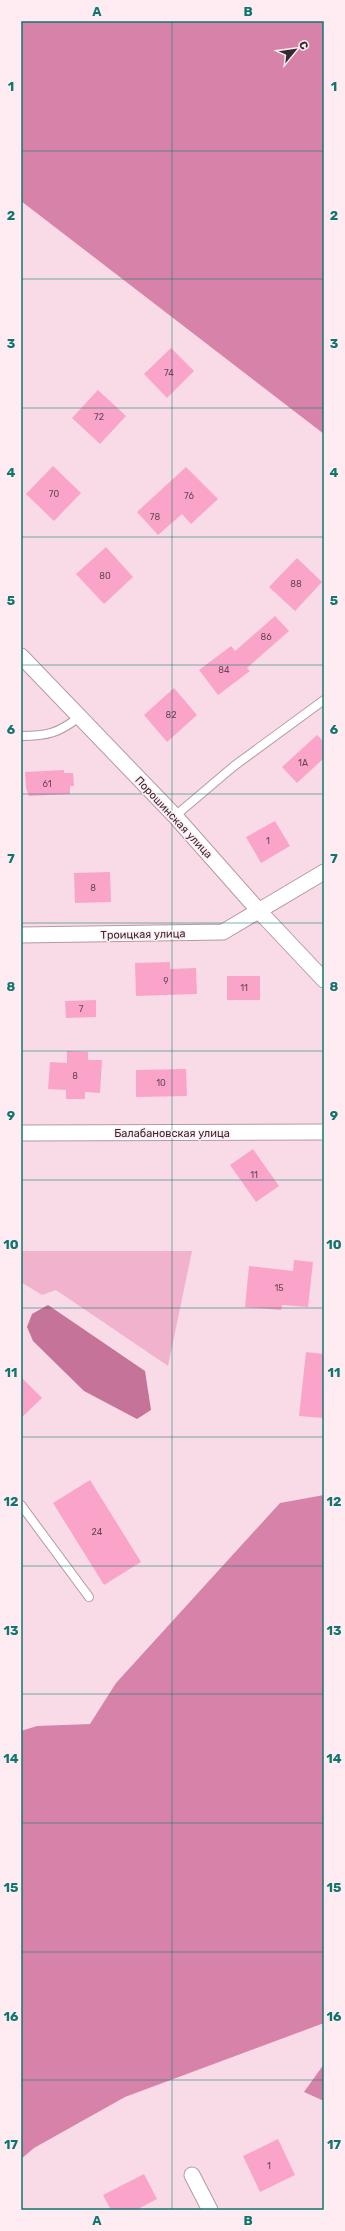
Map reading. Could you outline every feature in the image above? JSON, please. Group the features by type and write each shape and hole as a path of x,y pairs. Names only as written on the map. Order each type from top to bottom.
{"street":[{"name":"Порошинская улица","path":"21,656 175,816 259,911 324,980"},
{"name":"Троицкая улица","path":"21,935 223,932 324,872"},
{"name":"Балабановская улица","path":"21,1133 324,1132"},
{"path":"192,2175 210,2210"}],"lane":[{"path":"175,816 234,766 324,700"},
{"path":"21,736 42,736 64,729 79,716"},
{"path":"21,1505 89,1597"}],"shaded area":[{"path":"21,21 324,21 324,434 21,201"},
{"path":"21,1251 192,1251 168,1366 56,1290 42,1295 21,1282"},
{"path":"48,1305 145,1371 151,1410 137,1419 84,1391 33,1341 27,1327 32,1314"},
{"path":"324,1495 324,2023 125,2097 34,2148 21,2159 21,1731 37,1726 90,1724 116,1683 280,1503"},
{"path":"324,2064 324,2101 304,2092"}],"building":[{"path":"171,348 194,371 167,398 144,374"},
{"path":"98,390 126,416 100,444 72,418"},
{"path":"53,466 81,493 54,521 26,494"},
{"path":"186,467 218,499 191,524 182,514 158,535 137,512"},
{"path":"106,547 133,577 104,604 76,574"},
{"path":"297,558 322,582 295,611 269,587"},
{"path":"275,616 289,631 247,668 250,671 218,695 199,670 231,646 235,651"},
{"path":"174,688 197,715 167,742 144,715"},
{"path":"317,735 324,742 324,758 297,783 282,767"},
{"path":"64,770 64,773 73,773 74,786 70,786 70,794 29,796 26,788 25,772"},
{"path":"275,821 290,846 261,863 246,837"},
{"path":"110,872 111,902 75,903 74,873"},
{"path":"170,962 170,969 196,968 197,994 136,996 135,963"},
{"path":"227,976 260,976 260,1000 227,1000"},
{"path":"96,1000 96,1017 66,1018 65,1001"},
{"path":"67,1051 88,1052 88,1060 102,1060 100,1093 85,1092 85,1099 66,1099 66,1090 48,1089 50,1062 67,1063"},
{"path":"186,1069 187,1096 136,1097 136,1070"},
{"path":"253,1149 279,1186 256,1202 230,1165"},
{"path":"294,1260 313,1262 308,1307 282,1305 281,1310 245,1307 249,1266 293,1271"},
{"path":"306,1352 324,1354 324,1418 299,1416"},
{"path":"21,1377 42,1398 21,1418"},
{"path":"90,1480 141,1562 104,1585 53,1503"},
{"path":"278,2139 295,2175 260,2192 243,2156"},
{"path":"144,2174 157,2199 136,2210 111,2210 103,2195"}]}
